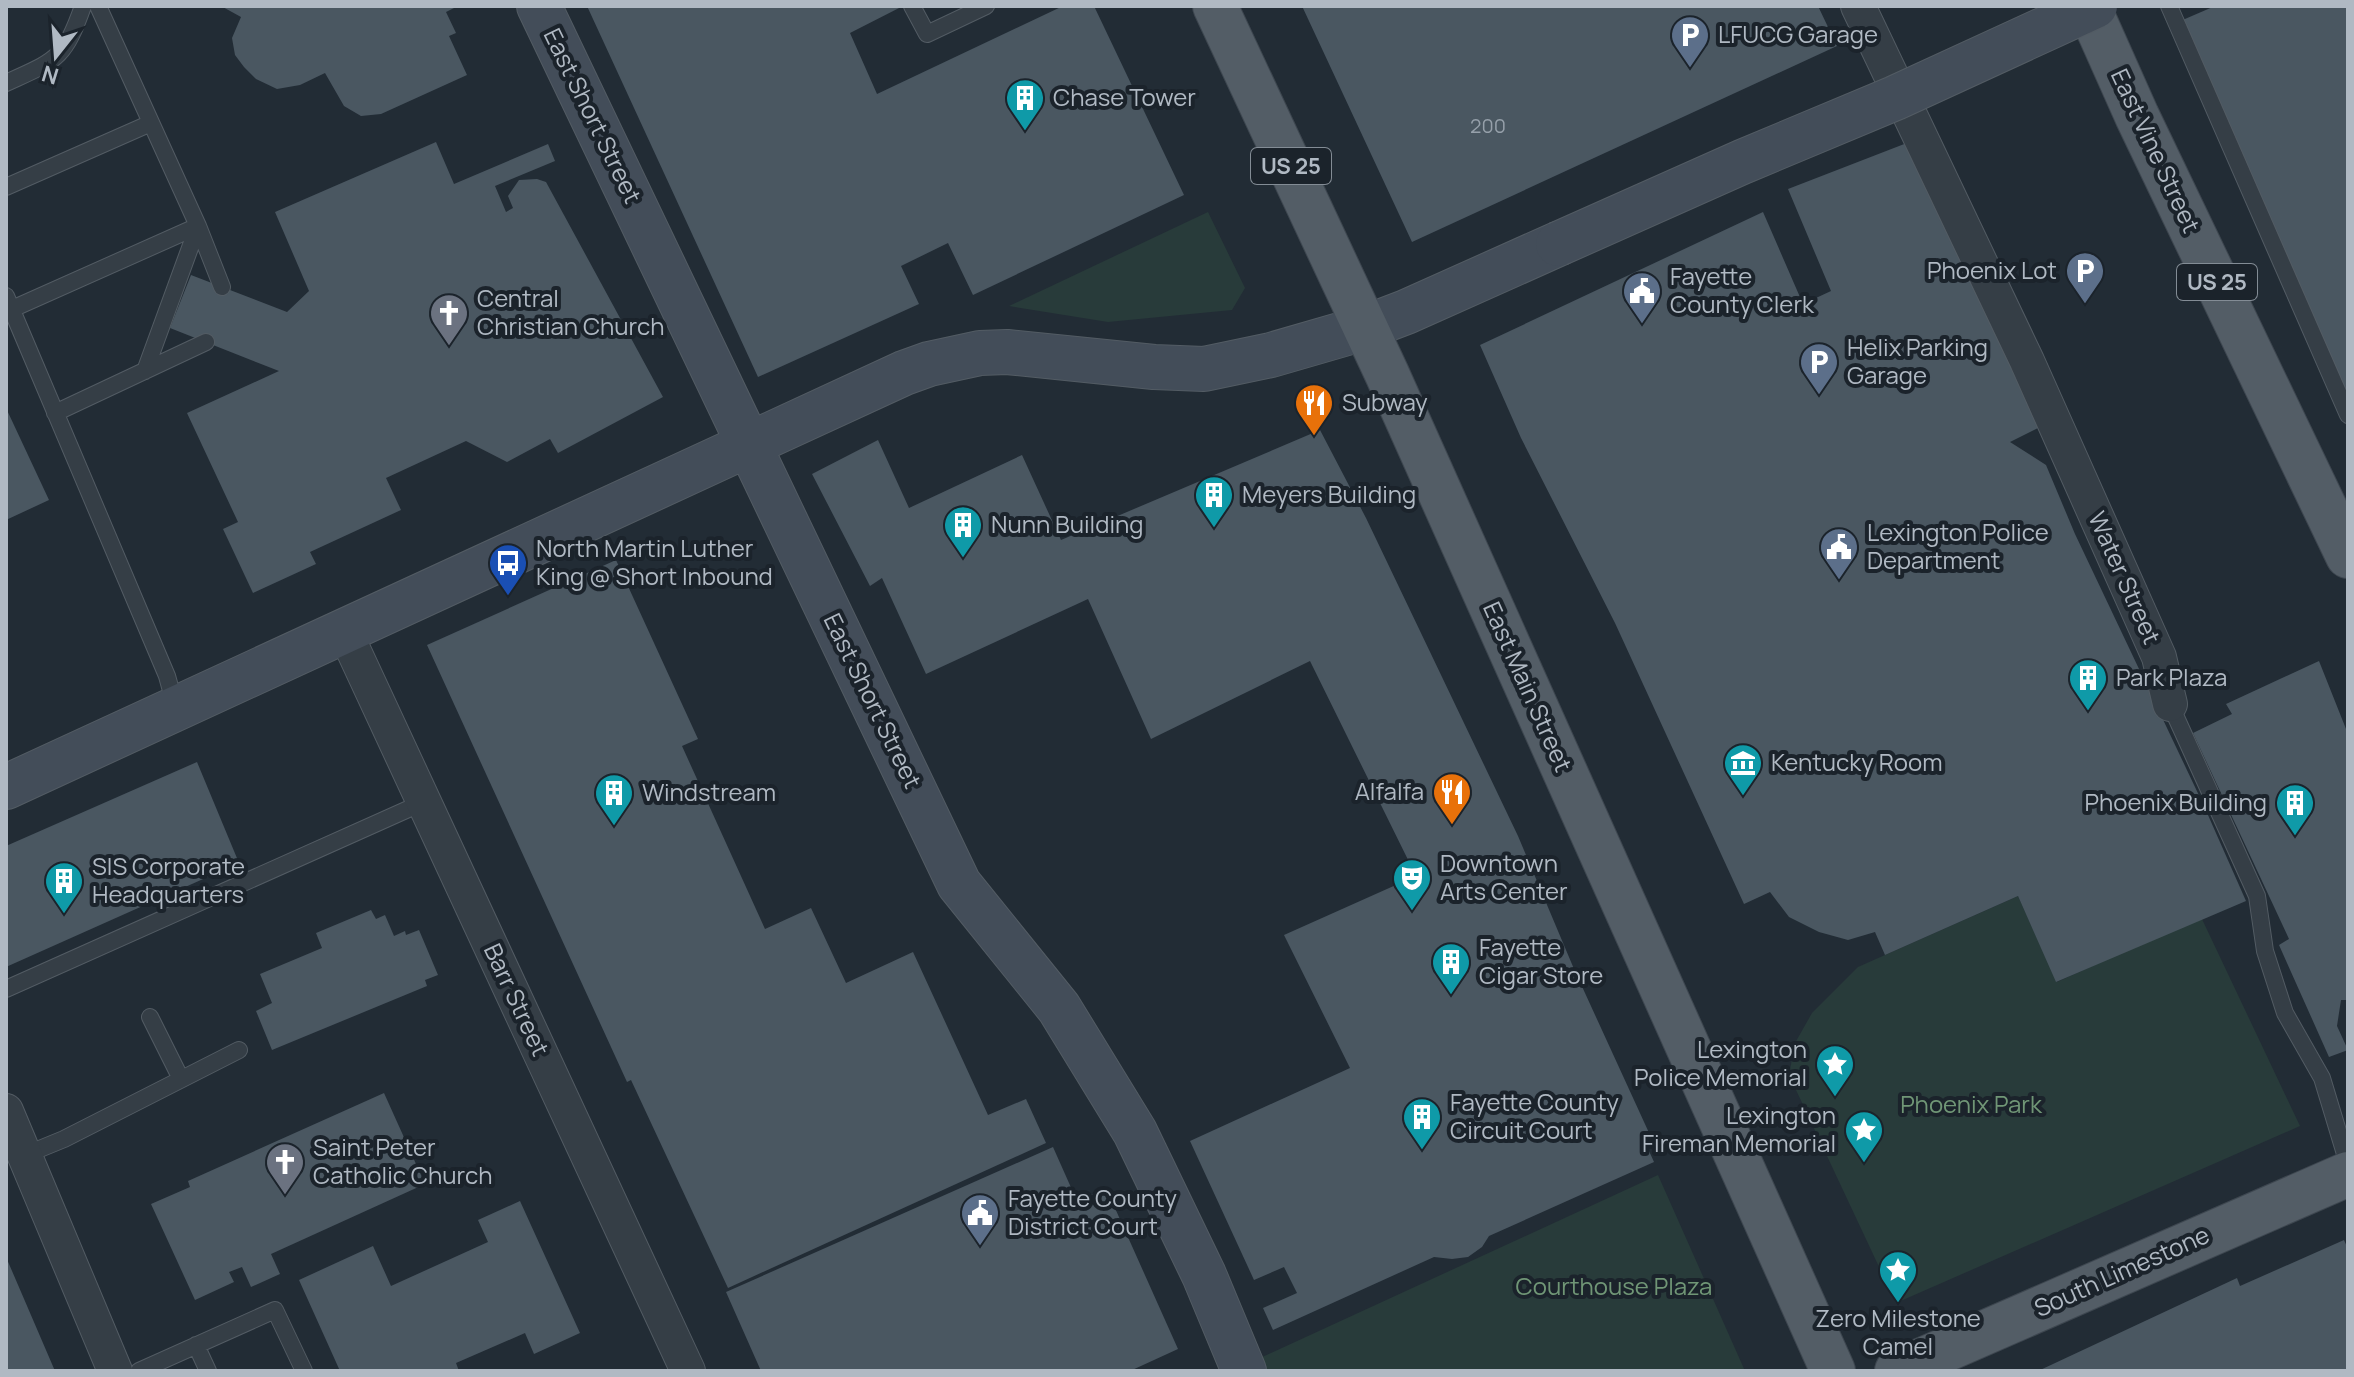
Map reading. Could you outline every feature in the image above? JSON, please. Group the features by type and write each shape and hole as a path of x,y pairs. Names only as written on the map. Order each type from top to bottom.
{"main road":[{"name":"East Main Street","path":"1215,6 1342,273 1833,1371"},
{"name":"East Vine Street","path":"2088,6 2137,116 2348,556"},
{"name":"South Limestone","path":"1897,1371 2348,1174"}],"street":[{"name":"East Short Street","path":"539,6 959,884 1059,1008 1135,1132 1204,1275 1244,1371"},
{"name":"Water Street","path":"1858,6 2020,364 2159,657 2170,704"},
{"path":"6,787 904,373 980,353 1007,352 1204,369 1271,355 1364,328 1895,98 2095,6"},
{"name":"Barr Street","path":"344,630 688,1371"},
{"path":"6,1111 115,1371"}],"lane":[{"path":"6,83 52,62 71,40 83,6"},
{"path":"98,6 198,226 222,287"},
{"path":"912,6 927,34 986,6"},
{"path":"2169,6 2348,415"},
{"path":"6,187 151,123"},
{"path":"176,707 167,676 9,303 198,226"},
{"path":"145,371 198,226"},
{"path":"55,413 206,342"},
{"name":"Water Street","path":"2170,704 2257,896 2265,951 2285,1013 2322,1078 2348,1164"},
{"path":"6,989 424,802"},
{"path":"150,1017 181,1079"},
{"path":"25,1155 64,1139 239,1050"},
{"path":"139,1371 275,1310 304,1371"},
{"path":"196,1345 208,1371"}],"green space":[{"path":"1208,212 1245,288 1232,310 1108,322 1009,306"},
{"name":"Phoenix Park","path":"2018,896 2057,982 2201,917 2300,1126 1896,1303 1789,1075 1795,1043 1812,1013 1858,967"},
{"name":"Courthouse Plaza","path":"1658,1175 1745,1371 1232,1371"}],"building":[{"path":"221,6 458,6 446,12 456,33 449,36 467,75 381,114 361,116 344,106 325,73 300,85 277,89 256,79 235,55 232,38 241,17"},
{"path":"587,6 903,6 850,33 877,94 1063,6 1094,6 1184,195 973,295 948,243 901,266 919,304 758,377"},
{"path":"1302,6 1818,6 1837,46 1412,242"},
{"path":"2215,6 2348,6 2348,403 2178,22"},
{"path":"1912,141 2042,426 2010,442 2046,465 2075,534 2246,901 2056,982 2018,896 1885,955 1875,932 1848,940 1819,932 1789,917 1770,892 1744,904 1615,623 1521,438 1480,345 1763,212 1803,304 1831,291 1788,189"},
{"path":"436,142 454,184 548,144 555,161 495,186 506,212 513,208 508,196 519,180 546,182 663,397 558,453 550,439 507,462 466,441 386,478 401,510 310,552 316,564 253,593 223,529 238,522 187,413 279,371 170,328 191,275 287,312 309,291 275,212"},
{"path":"6,408 49,500 6,520"},
{"path":"1320,430 1366,518 1518,836 1574,969 1650,1135 1644,1140 1654,1162 1489,1236 1482,1247 1468,1257 1434,1257 1273,1330 1263,1308 1297,1293 1284,1267 1254,1280 1190,1141 1350,1068 1284,935 1416,876 1310,661 1151,739 1088,599 926,674 882,578 870,586 812,474 878,440 909,508 1022,455 1061,540"},
{"path":"616,560 698,739 682,746 765,929 811,908 846,983 913,952 988,1115 1026,1099 1046,1143 728,1288 631,1080 627,1082 427,645"},
{"name":"Phoenix Building","path":"2319,661 2348,734 2348,1000 2341,1000 2337,1026 2348,1050 2329,1057 2279,945 2289,939 2193,733 2232,714 2226,704"},
{"name":"SIS Corporate Headquarters","path":"197,762 239,863 6,967 6,846"},
{"path":"371,910 376,919 385,915 394,936 419,930 438,975 425,980 427,986 272,1050 256,1011 272,1003 260,974 322,948 316,933"},
{"name":"Saint Peter Catholic Church","path":"384,1093 425,1184 271,1254 280,1274 251,1287 242,1267 229,1272 234,1282 195,1300 151,1204 190,1187 188,1181"},
{"name":"Fayette County District Court","path":"1053,1147 1077,1201 1106,1188 1178,1349 1130,1371 761,1371 726,1292"},
{"path":"520,1201 580,1333 534,1354 525,1333 456,1363 459,1371 340,1371 299,1280 373,1246 391,1286 488,1242 478,1220"},
{"path":"2344,1240 2348,1249 2348,1371 2038,1371 2237,1278 2240,1286"},
{"path":"6,1257 55,1371 6,1371"}],"place":[{"name":"LFUCG Garage","path":"1690,69"},
{"name":"Chase Tower","path":"1025,132"},
{"name":"Phoenix Lot","path":"2085,305"},
{"name":"Fayette County Clerk","path":"1642,325"},
{"name":"Central Christian Church","path":"449,347"},
{"name":"Helix Parking Garage","path":"1819,396"},
{"name":"Subway","path":"1314,437"},
{"name":"Meyers Building","path":"1214,529"},
{"name":"Nunn Building","path":"963,559"},
{"name":"Lexington Police Department","path":"1839,581"},
{"name":"North Martin Luther King @ Short Inbound","path":"508,597"},
{"name":"Park Plaza","path":"2088,712"},
{"name":"Kentucky Room","path":"1743,797"},
{"name":"Alfalfa","path":"1452,826"},
{"name":"Windstream","path":"614,827"},
{"name":"Phoenix Building","path":"2295,837"},
{"name":"Downtown Arts Center","path":"1412,912"},
{"name":"SIS Corporate Headquarters","path":"64,915"},
{"name":"Fayette Cigar Store","path":"1451,996"},
{"name":"Lexington Police Memorial","path":"1835,1098"},
{"name":"Fayette County Circuit Court","path":"1422,1151"},
{"name":"Lexington Fireman Memorial","path":"1864,1164"},
{"name":"Saint Peter Catholic Church","path":"285,1196"},
{"name":"Fayette County District Court","path":"980,1247"},
{"name":"Zero Milestone Camel","path":"1898,1304"}]}
